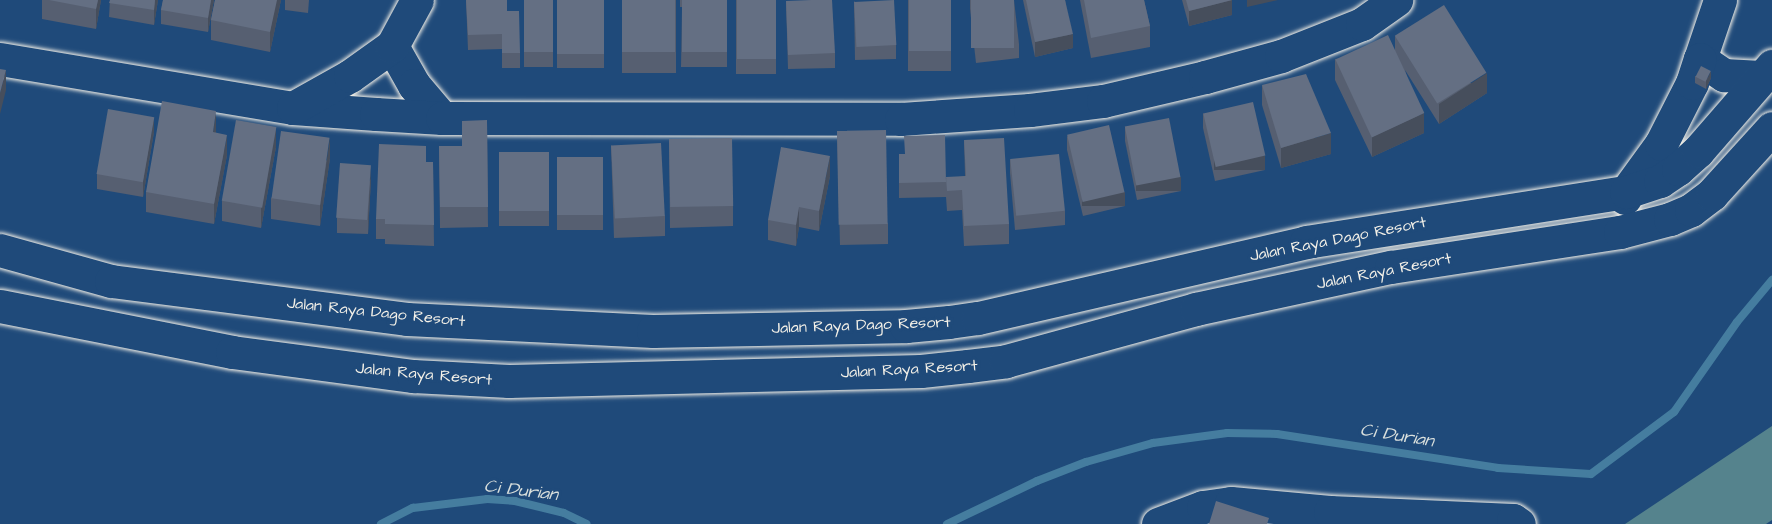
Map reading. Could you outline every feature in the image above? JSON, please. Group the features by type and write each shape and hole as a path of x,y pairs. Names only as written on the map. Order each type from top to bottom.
{"street":[{"path":"293,108 350,76 392,46 417,0"},
{"path":"0,59 293,108 442,118 901,119 1030,111 1103,101 1281,56 1362,24 1396,0"},
{"path":"1620,232 1626,192 1661,144 1692,83 1720,0"},
{"path":"392,46 414,85 442,118"},
{"path":"1700,59 1724,75 1766,72"},
{"name":"Jalan Raya Dago Resort","path":"0,250 111,281 407,319 653,331 906,326 978,318 1306,242 1626,192 1660,181 1677,169 1710,138 1766,72"},
{"name":"Jalan Raya Resort","path":"0,306 232,352 413,376 509,381 921,371 1006,361 1196,309 1391,267 1620,232 1670,219 1691,210 1712,194 1772,128"},
{"path":"1158,524 1203,507 1231,503 1327,518 1513,520 1519,524"}],"green space":[{"path":"1772,426 1772,520 1766,524 1625,524"}],"building":[{"path":"49,0 98,0 96,9"},
{"path":"110,0 155,0 154,10 109,3"},
{"path":"163,0 211,0 208,18 161,10"},
{"path":"215,0 277,0 270,32 211,20"},
{"path":"466,0 507,0 507,11 519,11 520,53 502,53 502,34 468,35"},
{"path":"524,0 553,0 553,52 524,52"},
{"path":"557,0 604,0 604,54 557,54"},
{"path":"622,0 675,0 675,52 622,52"},
{"path":"682,0 727,0 727,52 682,52"},
{"path":"737,0 776,0 776,59 737,59"},
{"path":"832,0 835,53 788,55 786,1"},
{"path":"894,0 896,45 856,47 854,2"},
{"path":"909,0 951,0 951,51 909,51"},
{"path":"971,0 1014,0 1014,48 971,48"},
{"path":"1026,0 1065,0 1073,34 1035,42"},
{"path":"1084,0 1144,0 1150,26 1091,38"},
{"path":"1186,0 1232,0 1189,11"},
{"path":"1444,5 1486,73 1437,104 1395,36"},
{"path":"1388,35 1424,113 1372,137 1335,60"},
{"path":"1701,66 1711,71 1705,82 1696,77"},
{"path":"0,69 6,70 0,93"},
{"path":"1306,74 1331,133 1281,148 1262,85"},
{"path":"162,101 216,111 213,132 227,135 214,204 146,192"},
{"path":"1253,102 1265,156 1216,167 1203,113"},
{"path":"108,109 154,117 143,182 97,174"},
{"path":"1169,118 1180,177 1136,185 1125,127"},
{"path":"236,120 276,127 262,208 222,201"},
{"path":"487,120 488,207 440,207 439,146 462,146 462,121"},
{"path":"1109,125 1125,192 1083,202 1067,135"},
{"path":"886,130 888,224 839,225 837,131"},
{"path":"281,131 330,138 320,205 272,198"},
{"path":"945,135 946,182 899,183 899,154 905,154 904,136"},
{"path":"732,138 733,206 670,207 669,139"},
{"path":"1004,138 1009,224 964,226 962,190 947,191 946,177 966,176 964,140"},
{"path":"661,143 665,216 615,219 611,146"},
{"path":"379,144 426,146 426,162 433,162 434,225 385,224 385,219 376,219"},
{"path":"781,147 830,156 819,211 799,207 796,225 768,220"},
{"path":"499,152 549,152 549,211 499,211"},
{"path":"1059,154 1065,211 1016,216 1010,159"},
{"path":"557,157 603,157 603,215 557,215"},
{"path":"340,163 371,165 367,220 336,218"},
{"path":"1216,501 1269,518 1267,524 1209,524"}],"waterway":[{"name":"Ci Durian","path":"947,524 1037,481 1086,462 1153,443 1227,433 1277,434 1498,468 1591,474 1674,412 1737,322 1772,280"},
{"name":"Ci Durian","path":"381,524 413,508 487,499 515,501 564,513 587,524"}]}
